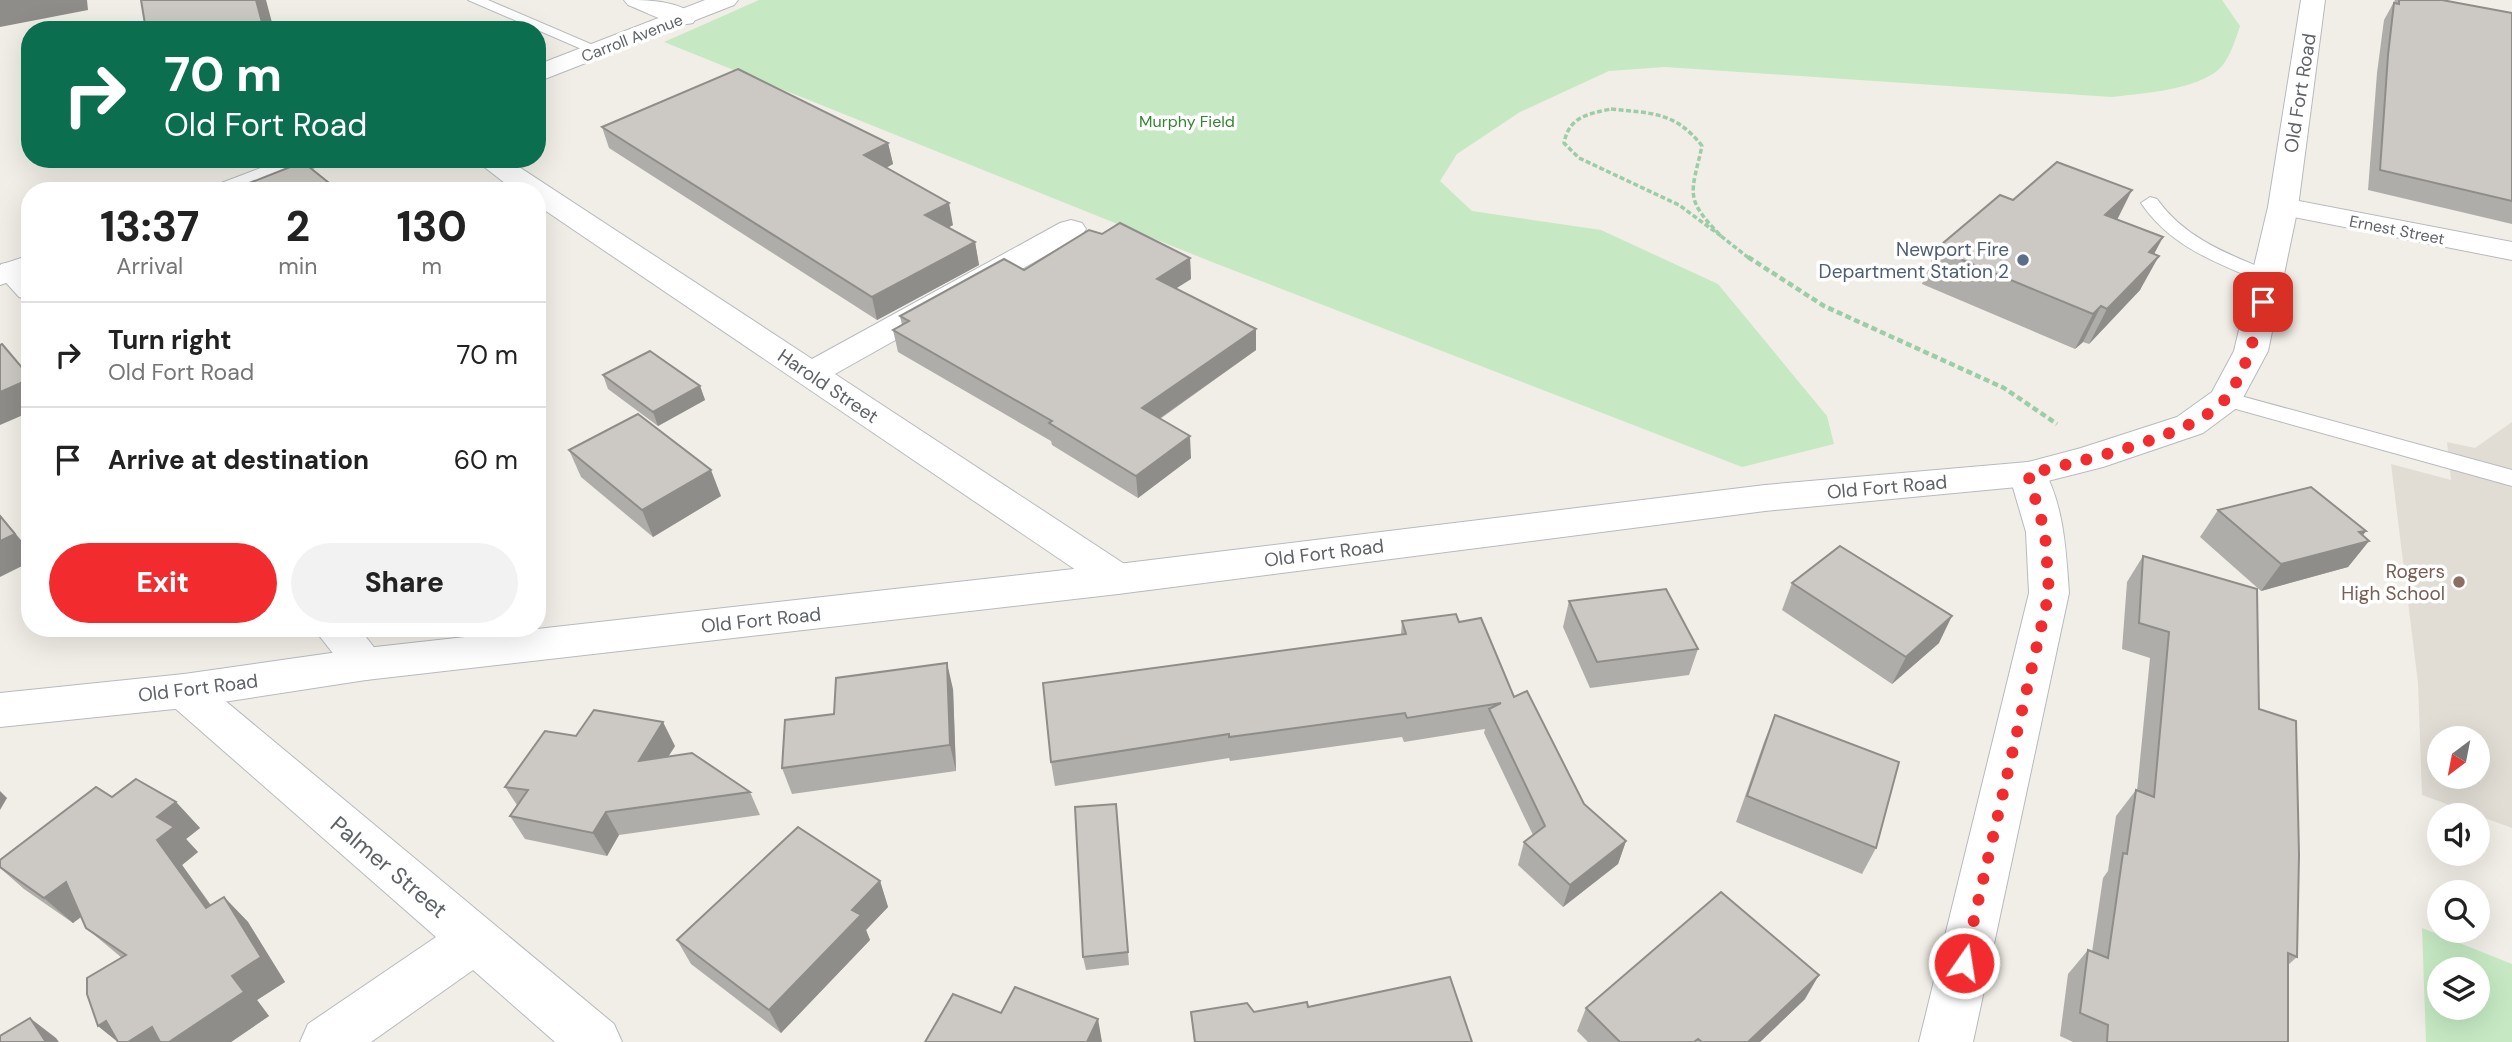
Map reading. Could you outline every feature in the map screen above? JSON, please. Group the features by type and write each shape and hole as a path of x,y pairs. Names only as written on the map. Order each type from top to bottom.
{"street":[{"path":"636,0 684,18"},
{"name":"Carroll Avenue","path":"546,71 726,0"},
{"name":"Old Fort Road","path":"0,710 184,691 366,664 1118,579 1765,498 2028,474 2095,457 2190,425 2226,399 2251,351 2283,207 2313,0"},
{"path":"250,182 286,168"},
{"name":"Harold Street","path":"502,168 522,182"},
{"name":"Harold Street","path":"546,198 1118,579"},
{"name":"Ernest Street","path":"2283,207 2512,251"},
{"path":"810,374 1070,229"},
{"path":"1946,1042 2049,593 2045,532 2028,474"},
{"path":"342,637 366,664"},
{"name":"Palmer Street","path":"184,691 595,1042"},
{"path":"327,1042 475,939"}],"lane":[{"path":"475,0 526,21"},
{"path":"546,29 599,51"},
{"path":"2150,203 2161,222 2179,237 2269,278"},
{"path":"2226,399 2512,478"}],"path":[{"path":"1721,236 1697,211 1692,189 1702,146 1688,128 1656,114 1611,109 1583,115 1567,128 1564,143 1579,158 1679,205 1766,271 1824,306 2004,387 2049,417 2095,457"}],"shaded area":[{"name":"Rogers High School","path":"2512,422 2512,828 2490,820 2490,803 2444,803 2422,795 2418,683 2391,464 2451,480 2447,442 2475,448"}],"green space":[{"name":"Murphy Field","path":"759,0 2222,0 2240,26 2225,62 2204,79 2173,89 2112,97 1665,67 1609,71 1520,112 1457,154 1440,181 1472,211 1601,230 1718,284 1827,416 1834,444 1742,467 1212,262 664,42"},
{"path":"2422,928 2427,930 2427,943 2460,943 2512,964 2512,1042 2426,1042"}],"building":[{"path":"141,0 256,0 262,21 144,21"},
{"path":"2399,0 2442,0 2512,13 2512,201 2380,170 2388,55 2394,3 2399,4"},
{"path":"738,69 888,143 864,155 949,203 925,215 975,242 872,297 602,127"},
{"path":"2057,162 2132,190 2105,215 2163,237 2149,252 2159,256 2107,309 2101,306 2093,314 1936,249 2000,195 2013,200"},
{"path":"288,168 310,168 328,182 252,182"},
{"path":"1120,223 1190,258 1157,279 1256,329 1142,408 1190,436 1136,476 1049,423 1052,421 893,330 909,321 900,316 1004,259 1024,270 1089,230 1102,234"},
{"path":"2,344 21,366 21,383 0,392"},
{"path":"650,351 700,386 653,412 603,375"},
{"path":"638,414 711,470 642,510 569,450"},
{"path":"2311,487 2366,531 2359,532 2369,541 2281,564 2218,510"},
{"path":"0,516 15,534 0,541"},
{"path":"1840,546 1952,616 1906,657 1792,583"},
{"path":"2143,556 2257,589 2259,709 2296,721 2299,855 2297,957 2288,953 2288,1042 2107,1042 2108,1025 2080,1013 2088,950 2108,958 2123,853 2127,854 2136,790 2154,797 2169,632 2139,623"},
{"path":"1666,589 1698,649 1597,662 1569,601"},
{"path":"1456,614 1459,622 1481,618 1514,697 1527,691 1584,804 1626,841 1570,885 1524,842 1545,826 1489,709 1501,703 1407,718 1405,713 1229,737 1229,734 1051,762 1043,683 1406,634 1402,621"},
{"path":"947,663 950,745 782,768 785,720 834,714 836,678"},
{"path":"594,710 663,722 639,761 692,753 750,792 606,812 593,833 510,816 528,790 505,787 545,731 576,736"},
{"path":"1775,715 1899,762 1876,848 1747,796"},
{"path":"136,779 176,802 157,817 174,827 157,840 206,908 224,897 261,957 232,976 244,992 169,1042 160,1042 152,1027 128,1042 118,1042 106,1021 98,1026 87,994 87,978 126,955 86,928 66,882 44,898 0,867 0,860 96,787 112,797"},
{"path":"1116,804 1128,952 1083,957 1075,807"},
{"path":"798,827 880,881 852,910 861,915 769,1010 677,940"},
{"path":"1721,892 1819,975 1748,1042 1702,1042 1698,1039 1694,1042 1620,1042 1586,1008"},
{"path":"1450,977 1472,1042 1195,1042 1191,1012 1247,1003 1254,1012 1307,1002 1308,1007"},
{"path":"1015,987 1098,1019 1087,1042 925,1042 953,994 1001,1013"},
{"path":"30,1018 46,1042 0,1042 0,1036"}],"place":[{"name":"Newport Fire Department Station 2","path":"2023,260"},
{"name":"Rogers High School","path":"2459,582"}],"route":[{"path":"1964,963 2049,593 2045,532 2028,474 2090,458 2190,425 2226,399 2251,351 2263,302"}]}
